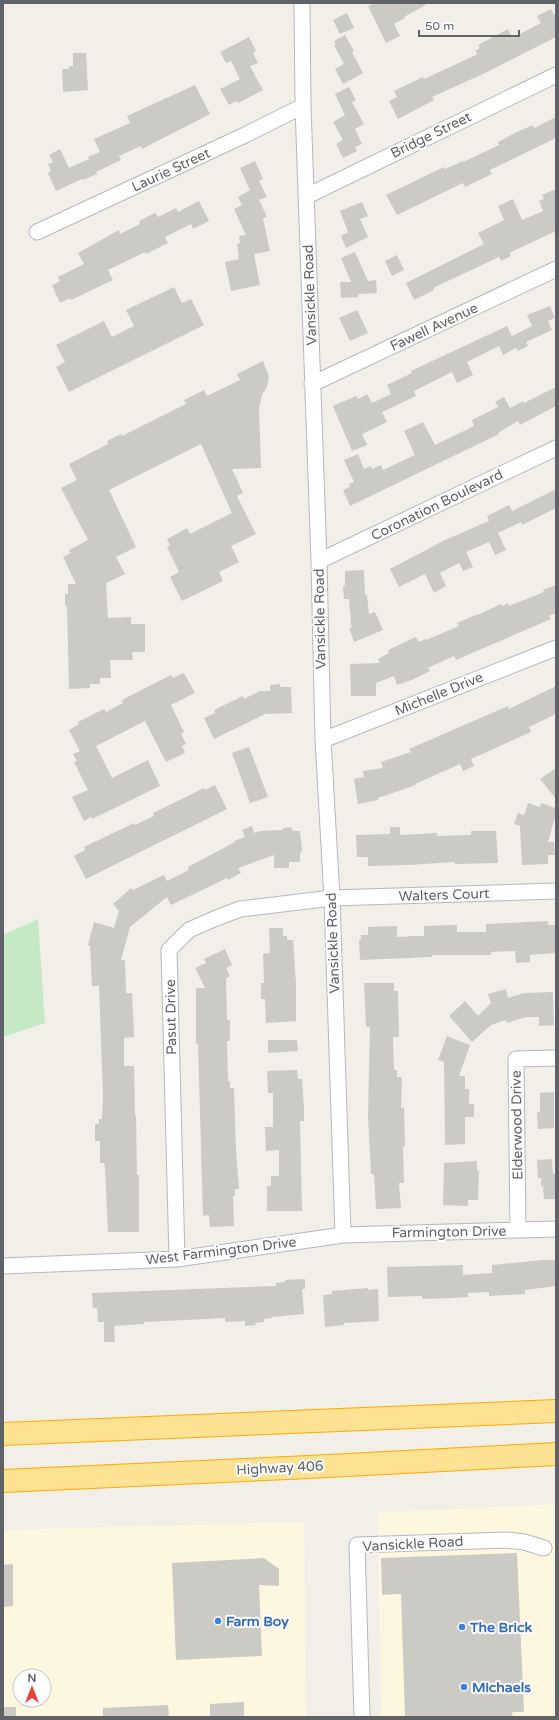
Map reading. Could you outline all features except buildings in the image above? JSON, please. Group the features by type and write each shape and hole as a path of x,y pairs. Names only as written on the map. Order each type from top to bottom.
{"highway":[{"path":"3,1434 556,1411"},
{"name":"Highway 406","path":"3,1480 309,1467 556,1454"}],"street":[{"name":"Vansickle Road","path":"304,4 303,106 319,561 322,740 332,898 343,1235"},
{"name":"Bridge Street","path":"307,196 556,75"},
{"name":"Laurie Street","path":"37,232 245,135 303,106"},
{"name":"Fawell Avenue","path":"312,384 556,269"},
{"name":"Coronation Boulevard","path":"319,561 556,448"},
{"name":"Michelle Drive","path":"322,740 556,648"},
{"name":"Walters Court","path":"332,898 556,892"},
{"name":"Pasut Drive","path":"177,1259 169,950 190,930 240,909 332,898"},
{"name":"Elderwood Drive","path":"518,1230 516,1059 556,1058"},
{"name":"Farmington Drive","path":"343,1235 556,1229"},
{"name":"West Farmington Drive","path":"3,1266 177,1259 343,1235"},
{"name":"Vansickle Road","path":"362,1717 357,1545 508,1540 524,1542 544,1548"}],"shaded area":[{"path":"556,1504 556,1717 381,1717 378,1513"},
{"path":"304,1522 306,1717 3,1717 3,1530"}],"green space":[{"path":"38,919 45,1023 3,1037 3,935"}],"place":[{"name":"Farm Boy","path":"218,1621"},
{"name":"The Brick","path":"462,1627"},
{"name":"Michaels","path":"464,1687"}]}
